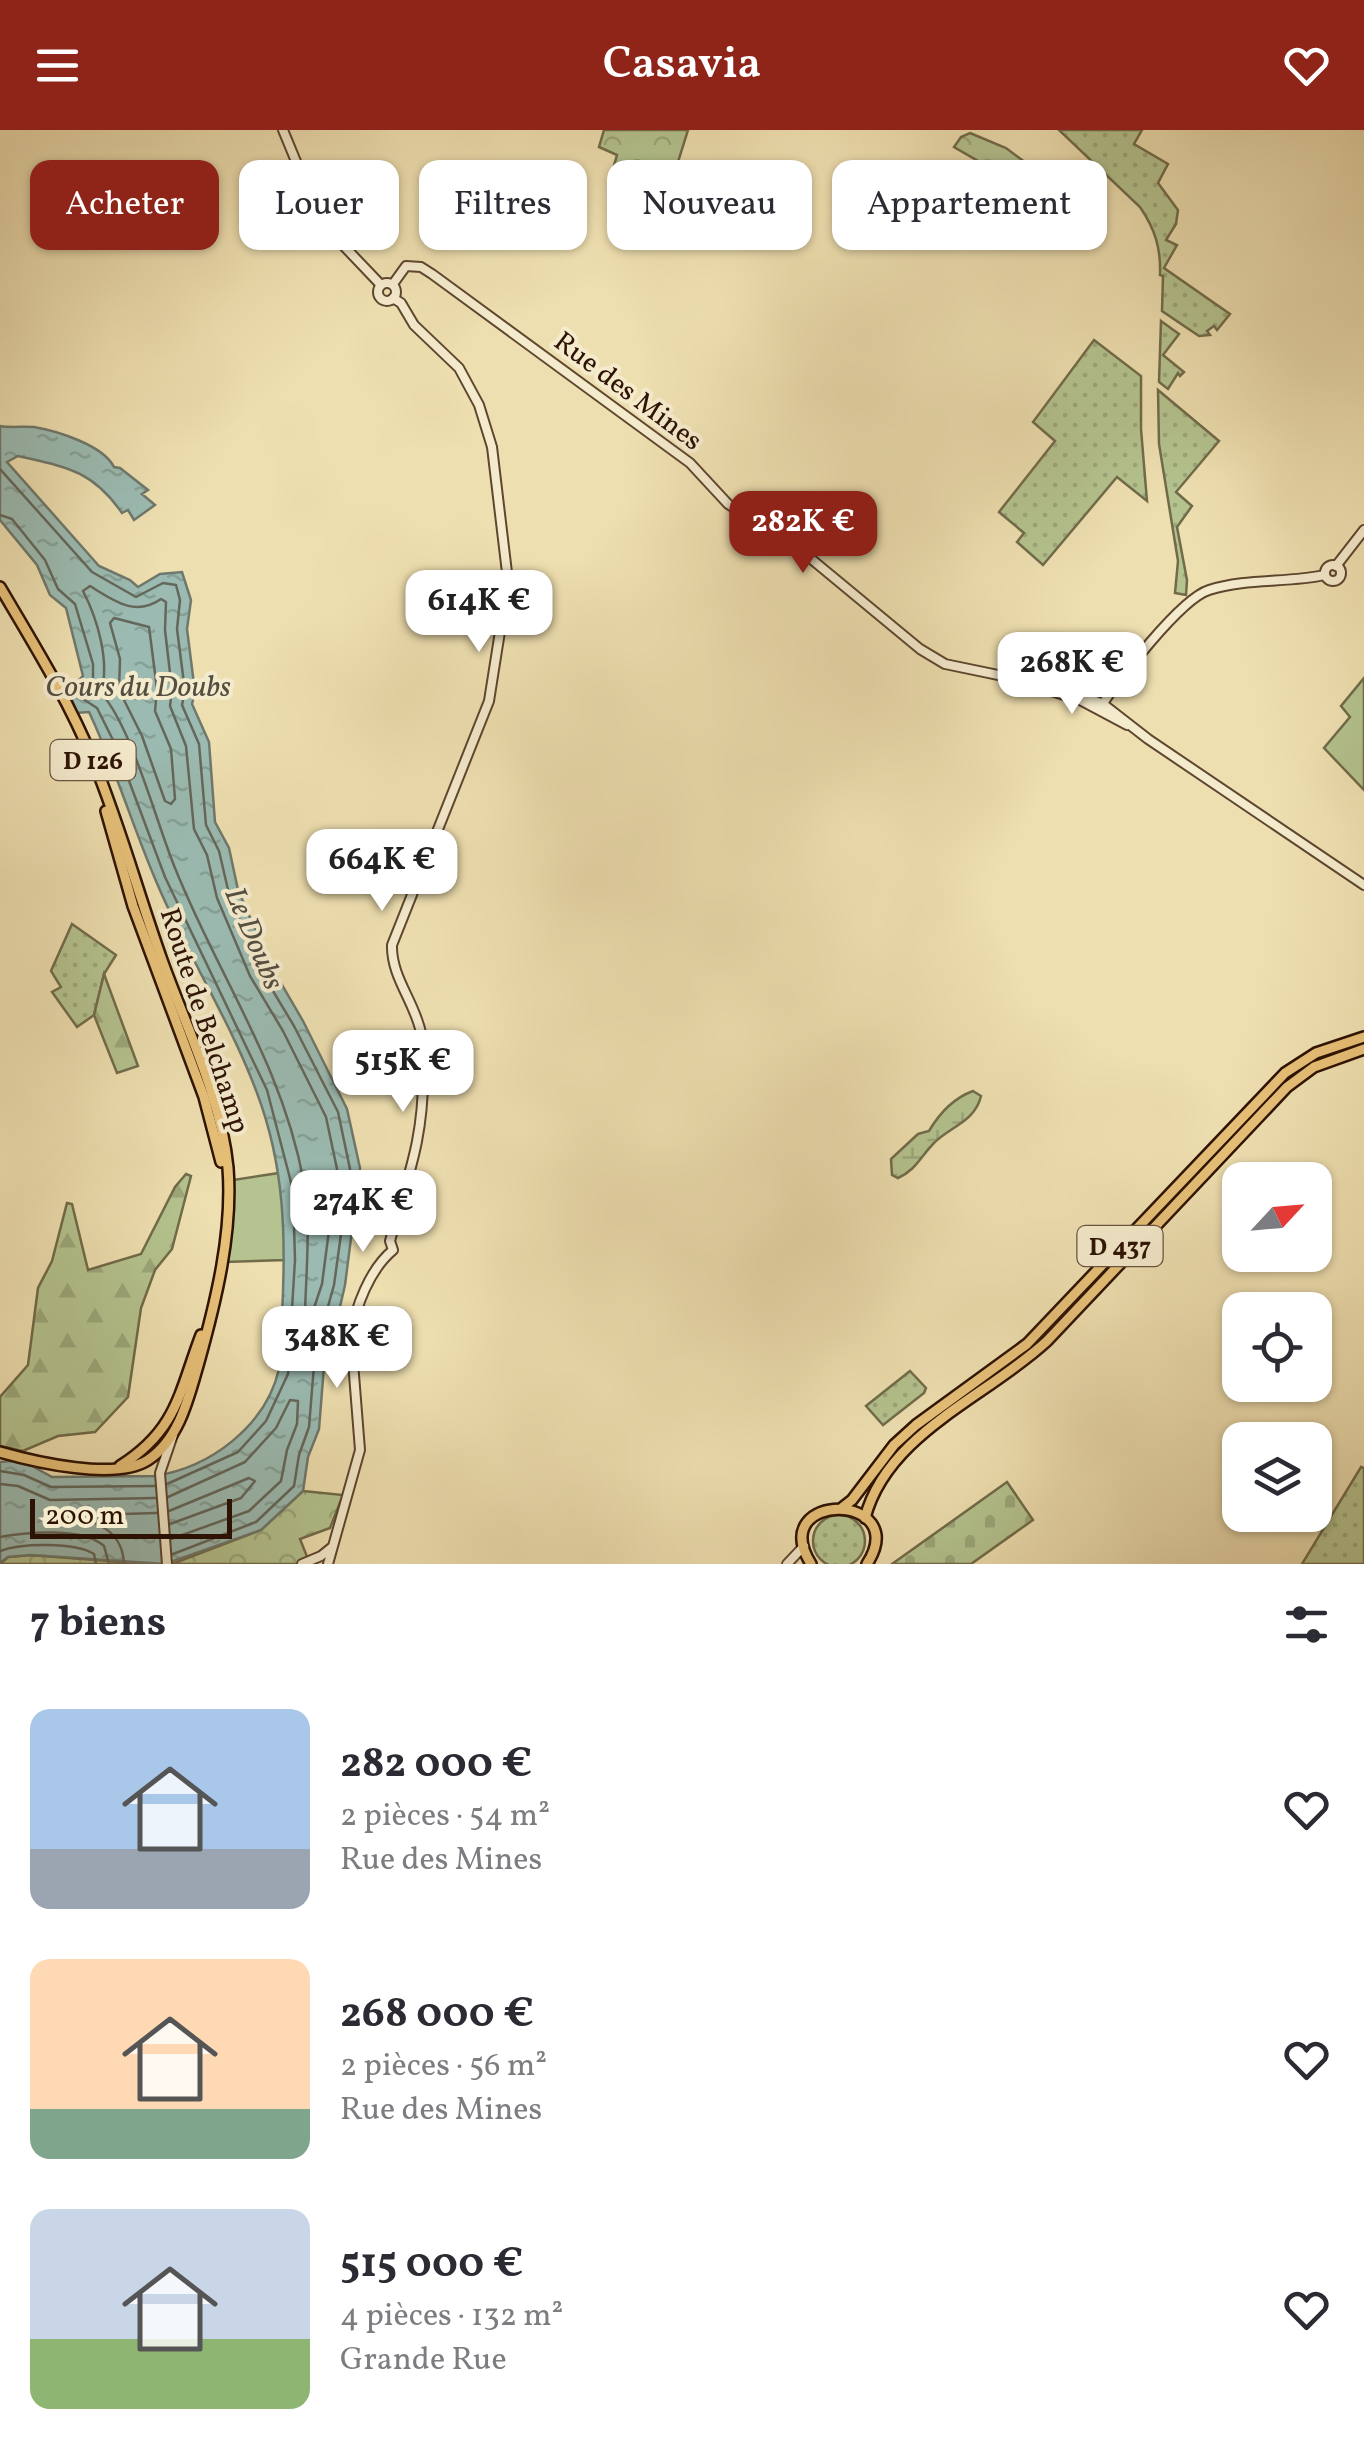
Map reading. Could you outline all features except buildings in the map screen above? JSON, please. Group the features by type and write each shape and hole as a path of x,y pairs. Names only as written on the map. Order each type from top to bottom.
{"main road":[{"name":"Route de Belchamp","path":"0,590 90,763 133,906 214,1130 224,1189 221,1239 205,1324 184,1391"},
{"name":"Route de Belchamp","path":"0,590 66,703 94,761 222,1128 228,1172 227,1221 209,1324 182,1417 150,1459"},
{"name":"D 437","path":"843,1507 894,1444 1027,1344 1285,1073 1316,1052 1364,1036"},
{"name":"D 437","path":"865,1518 875,1487 899,1458 1047,1342 1288,1087 1314,1067 1364,1048"},
{"path":"120,1467 158,1436 184,1391"},
{"path":"0,1452 58,1467 120,1467 150,1459"},
{"path":"811,1564 804,1546 806,1528 814,1516 843,1507 865,1518 874,1540 866,1564"}],"street":[{"path":"283,130 321,222 381,284 393,284 394,298 380,298 381,284"},
{"name":"Rue des Mines","path":"393,284 406,266 421,266 634,420 690,463 728,504 804,553 920,649 945,664 1020,681 1101,707 1364,885"},
{"path":"302,1564 326,1561 360,1450 353,1322 382,1260 393,1250 390,1240 415,1162 423,1110 423,1039 395,970 394,934 489,700 508,581 492,446 479,406 459,368 414,325 394,298"},
{"path":"1101,707 1186,604 1206,591 1325,575 1332,581 1338,579 1340,572 1336,566 1364,530"},
{"name":"Route de Belchamp","path":"150,1459 177,1417 184,1391"},
{"path":"168,1564 160,1473 174,1430"},
{"path":"150,1459 160,1473"},
{"path":"786,1564 804,1546"}],"green space":[{"path":"604,130 688,130 679,160 616,160 617,155 599,147"},
{"path":"1059,130 1142,130 1134,144 1168,164 1158,183 1178,210 1176,224 1166,240 1177,245 1164,268 1230,314 1217,330 1214,326 1207,331 1210,335 1199,336 1162,311 1163,276 1153,231 1140,207 1107,176 1107,160 1091,160"},
{"path":"970,133 1006,148 1022,160 976,160 954,147"},
{"path":"1161,321 1179,334 1163,355 1184,372 1180,376 1178,373 1168,389 1159,382"},
{"path":"1094,340 1141,376 1147,501 1117,477 1043,565 1017,542 1024,533 999,512 1055,441 1033,422"},
{"path":"1158,390 1219,441 1176,492 1192,506 1177,527 1186,595 1175,593 1178,561 1159,444"},
{"path":"1364,678 1364,790 1324,748 1350,717 1341,706"},
{"path":"72,924 116,955 104,974 94,1015 77,1027 52,992 61,987 51,971"},
{"path":"104,974 138,1066 117,1073 94,1015"},
{"path":"973,1091 981,1096 973,1112 940,1137 909,1171 898,1178 892,1175 891,1159 918,1134 929,1131 953,1102"},
{"path":"279,1173 285,1260 225,1262 233,1180"},
{"path":"186,1174 191,1176 172,1249 155,1270 141,1308 128,1397 95,1432 58,1436 23,1451 0,1446 0,1397 28,1365 38,1288 52,1261 67,1203 72,1204 88,1270 141,1254 175,1187"},
{"path":"910,1371 926,1388 924,1393 883,1425 866,1406"},
{"path":"1361,1467 1364,1468 1364,1564 1302,1564 1321,1532 1332,1532 1332,1515"},
{"path":"1007,1482 1033,1520 971,1564 892,1564"},
{"path":"303,1491 343,1495 330,1528 300,1539 308,1559 297,1564 172,1564 261,1530"},
{"path":"829,1517 849,1517 863,1531 863,1551 850,1564 828,1564 815,1551 815,1531"},
{"path":"30,1555 149,1564 0,1564 8,1557"}],"water":[{"name":"Cours du Doubs","path":"0,426 34,427 78,440 100,452 114,467 148,490 142,494 155,505 134,520 128,510 122,513 100,488 77,473 18,456 7,462 99,566 138,587 160,574 182,572 191,600 187,629 195,692 192,704 209,742 215,822 229,848 238,890 271,966 347,1109 360,1168 345,1285 330,1350 325,1354 319,1429 308,1457 303,1491 261,1530 165,1564 30,1555 8,1557 0,1563 0,1462 32,1466 52,1477 154,1476 195,1464 233,1441 262,1409 279,1369 284,1259 282,1203 266,1121 246,1066 168,908 89,712 76,713 71,697 76,688 73,686 83,676 66,608 50,595 37,565 0,520"}],"water label":[{"name":"Le Doubs","path":"255,938"}]}
